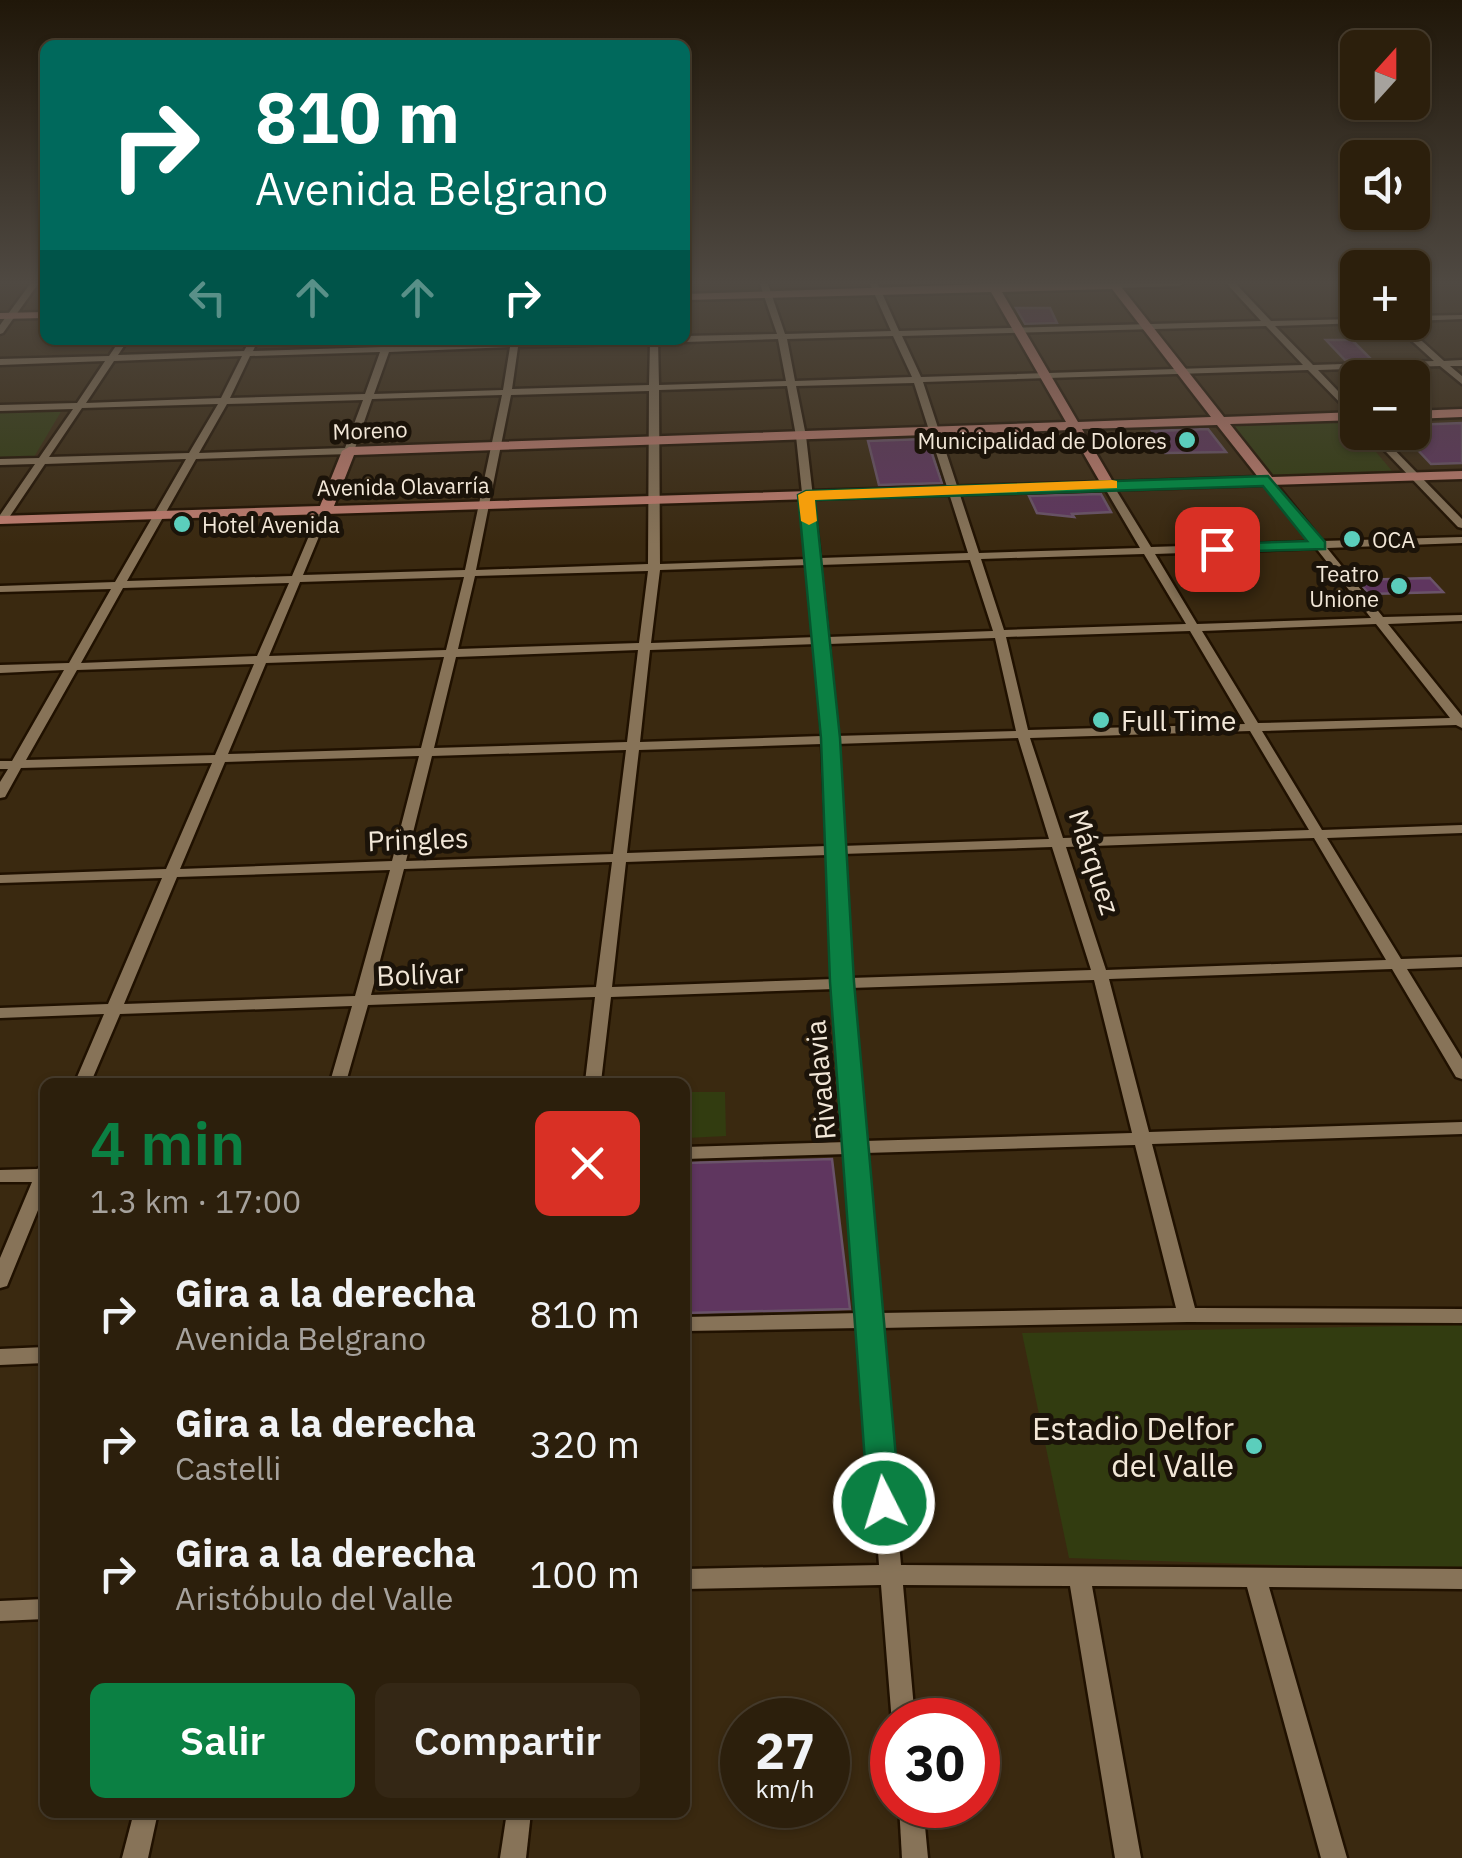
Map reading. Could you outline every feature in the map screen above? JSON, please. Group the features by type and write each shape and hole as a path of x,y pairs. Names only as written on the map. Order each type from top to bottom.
{"main road":[{"path":"1043,371 1108,484"},
{"path":"1183,372 1268,481"},
{"path":"1430,414 1462,413"},
{"name":"Moreno","path":"349,451 1340,418"},
{"path":"325,510 349,451"},
{"name":"Avenida Olavarría","path":"1,521 1462,475"}],"street":[{"path":"1,521 104,371"},
{"path":"0,794 239,371"},
{"path":"349,451 378,371"},
{"path":"339,1078 401,865 472,575 484,507 501,446 511,371"},
{"path":"593,1078 654,570 654,371"},
{"name":"Rivadavia","path":"789,371 801,436 823,642 842,982 901,1698"},
{"name":"Márquez","path":"913,371 1000,635 1023,734 1100,974 1139,1139 1187,1315"},
{"path":"0,408 1224,371"},
{"path":"1313,371 1340,399"},
{"path":"1389,450 1462,526"},
{"name":"Moreno","path":"0,462 349,451"},
{"path":"1268,481 1461,722"},
{"path":"1108,484 1462,1074"},
{"path":"85,1078 325,510"},
{"path":"0,589 1462,540"},
{"path":"0,668 646,650 1462,618"},
{"path":"0,764 1461,722"},
{"name":"Pringles","path":"0,879 1462,829"},
{"name":"Bolívar","path":"0,1013 1462,962"},
{"path":"690,1154 1462,1128"},
{"path":"0,1176 40,1173"},
{"path":"0,1281 40,1183"},
{"path":"690,1324 1187,1315 1462,1316"},
{"path":"0,1357 40,1354"},
{"path":"690,1579 890,1575 1462,1579"},
{"path":"1080,1578 1128,1858"},
{"path":"1254,1578 1334,1858"},
{"path":"0,1611 40,1609"},
{"path":"134,1858 144,1818"},
{"path":"513,1858 517,1818"},
{"path":"912,1828 915,1858"}],"green space":[{"path":"62,410 34,457 0,458 0,412"},
{"path":"1340,422 1340,450 1374,450 1392,471 1268,475 1230,426"},
{"path":"690,1092 725,1092 726,1136 690,1138"},
{"name":"Estadio Delfor del Valle","path":"1462,1325 1462,1571 1069,1558 1022,1333"}],"building":[{"path":"1462,423 1462,463 1431,464 1418,450 1430,450 1430,424"},
{"name":"Municipalidad de Dolores","path":"1208,429 1226,452 1165,453 1152,431"},
{"path":"927,439 942,483 879,485 868,441"},
{"path":"1101,494 1111,512 1072,514 1074,517 1037,513 1029,496"},
{"name":"Teatro Unione","path":"1430,578 1443,592 1369,594 1357,580"},
{"path":"832,1159 850,1309 690,1313 690,1163"}],"slow traffic":[{"path":"809,521 806,495 1112,484"}],"place":[{"name":"Municipalidad de Dolores","path":"1187,440"},
{"name":"Hotel Avenida","path":"182,524"},
{"name":"OCA","path":"1352,539"},
{"name":"Teatro Unione","path":"1399,586"},
{"name":"Full Time","path":"1101,720"},
{"name":"Estadio Delfor del Valle","path":"1254,1446"}],"route":[{"path":"884,1503 842,982 823,642 806,495 1268,481 1319,545 1217,549"}]}
